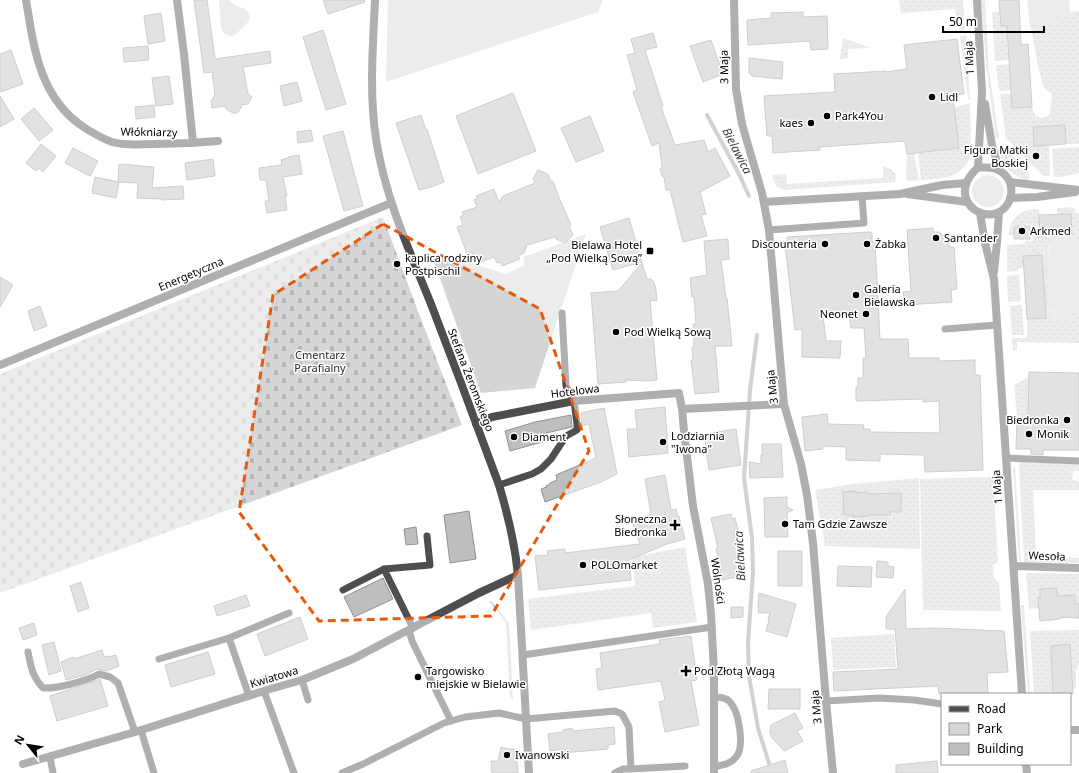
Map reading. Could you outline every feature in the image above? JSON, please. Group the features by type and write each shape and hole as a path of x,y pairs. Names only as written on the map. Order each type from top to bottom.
{"street":[{"name":"Włókniarzy","path":"26,0 37,58 46,83 59,105 74,121 91,132 112,142 130,144 218,141"},
{"name":"Włókniarzy","path":"177,0 193,143"},
{"name":"Stefana Żeromskiego","path":"375,0 372,111 381,163 392,203 499,485 512,532 518,575 529,773"},
{"name":"3 Maja","path":"734,0 736,89 742,124 757,172 769,230 784,404 807,495 813,543 833,773"},
{"name":"1 Maja","path":"977,0 982,92 978,167"},
{"name":"1 Maja","path":"982,92 992,145 999,170"},
{"path":"978,167 994,168 999,170 1004,173 1010,182 1012,193 1010,198 1006,206 999,212 993,214 980,213 967,202 965,192 966,183 978,167"},
{"path":"1010,182 1079,191"},
{"path":"764,202 900,194 942,185 966,183"},
{"path":"1010,198 1037,198 1079,191"},
{"path":"900,194 967,202"},
{"name":"Energetyczna","path":"0,365 392,203"},
{"name":"1 Maja","path":"999,212 998,242 994,279 1022,693"},
{"name":"1 Maja","path":"980,213 985,243 994,279"},
{"name":"Hotelowa","path":"476,424 492,417 574,401 679,393"},
{"name":"Wolności","path":"679,393 692,495 708,584 712,627 714,672 714,770"},
{"path":"682,409 784,404"},
{"name":"Wesoła","path":"1014,566 1079,568"},
{"name":"Kwiatowa","path":"23,764 138,731 302,680 352,659 479,593 518,575"}],"lane":[{"path":"769,230 864,223 862,196"},
{"path":"499,485 532,474 541,469 551,459 566,436 577,430 574,401 566,386 562,313"},
{"path":"945,329 997,325"},
{"path":"1006,458 1079,461"},
{"path":"343,590 384,569 430,565 427,536"},
{"path":"384,569 411,629 410,632 412,641 451,721"},
{"path":"159,659 229,638 289,613"},
{"path":"523,655 712,627"},
{"path":"229,638 249,696"},
{"path":"28,652 36,681 43,688 52,689 92,678 99,674 118,683 154,773"},
{"path":"302,680 308,700"},
{"path":"264,691 294,773"},
{"path":"714,697 723,698 729,701 737,718 740,732 740,752 736,758 728,764 714,770"},
{"path":"826,701 880,698 914,700 941,704"},
{"path":"342,773 444,723 465,717 499,713 526,719 615,711 622,714 629,727 630,769"},
{"path":"50,757 53,773"},
{"path":"615,773 623,769 685,766"}],"highlighted area":[{"path":"383,224 540,309 589,451 491,616 319,621 239,512 273,295"}],"green space":[{"path":"219,0 229,0 235,5 247,10 249,14 249,21 235,35 230,36 223,33 221,27"},
{"path":"388,0 603,0 598,12 386,82"},
{"path":"899,0 963,0 965,32 960,33 955,9 901,13"},
{"path":"981,0 985,0 989,71 999,138 996,139 986,66"},
{"path":"1027,0 1069,0 1071,17 1034,20 1029,19"},
{"path":"1079,11 1079,144 1066,144 1065,125 1033,127 1034,146 1049,145 1050,176 1043,176 1006,138 1000,94 1011,94 1013,108 1032,107 1035,115 1040,118 1046,117 1050,114 1052,94 1044,88 1040,75 1029,19 1034,20 1071,16 1070,12"},
{"path":"992,12 1000,12 1001,26 1013,26 1009,60 995,61"},
{"path":"966,35 970,100 967,93 960,36"},
{"path":"843,38 871,48 848,49 848,58 840,59"},
{"path":"1010,64 1011,90 999,91 996,65"},
{"path":"970,103 971,154 968,162 958,173 951,176 921,180 918,153 959,148 954,108"},
{"path":"1079,147 1079,173 1062,177 1054,177 1052,149"},
{"path":"1005,148 1029,173 1029,181 1018,177 1004,165 998,149"},
{"path":"914,153 919,180 907,181 907,154"},
{"path":"883,166 894,171 896,175 895,182 785,190 776,185 772,175 786,174 787,184 883,178"},
{"path":"985,175 991,175 1001,182 1004,191 1003,197 997,204 991,207 985,207 975,200 972,194 972,188 979,178"},
{"path":"1057,208 1074,208 1075,212 1079,214 1079,242 1048,245 1053,321 1072,310 1079,310 1079,343 1017,342 1017,350 1013,350 1012,338 1027,338 1027,319 1045,318 1042,256 1023,256 1023,268 1019,268 1018,271 1007,272 1007,245 1025,244 1026,241 1033,241 1032,227 1014,227 1014,235 1009,235 1011,224 1018,215 1023,212 1039,209 1040,235 1072,234 1058,215"},
{"name":"Cmentarz Parafialny","path":"383,217 462,425 0,593 0,374"},
{"path":"586,234 535,388 481,393 434,262 448,256 506,274 524,266 524,257"},
{"path":"1079,242 1079,310 1072,311 1072,322 1053,322 1048,244"},
{"path":"1019,275 1021,301 1008,302 1007,276"},
{"path":"1022,305 1024,335 1012,335 1010,306"},
{"path":"1028,378 1028,419 1017,419 1014,385"},
{"path":"1021,462 1079,464 1079,471 1073,471 1072,480 1079,481 1079,490 1033,490 1036,556 1079,558 1079,563 1024,562 1019,465"},
{"path":"1013,467 1015,467 1021,561 1019,561"},
{"path":"993,477 998,562 993,565 994,578 999,583 1001,611 923,610 920,479"},
{"path":"919,478 920,549 825,546 815,490 853,484"},
{"path":"685,547 697,622 653,628 651,613 531,630 528,599 635,586 633,557"},
{"path":"1026,573 1079,574 1079,604 1075,604 1074,618 1060,619 1059,597 1038,598 1039,608 1029,609"},
{"path":"491,601 509,623 513,700 510,698 506,623 490,602"},
{"path":"1021,605 1024,605 1030,693 1028,693"},
{"path":"1079,630 1079,664 1076,671 1076,688 1073,689 1070,644 1051,646 1053,693 1034,693 1030,631"},
{"path":"894,634 896,667 833,670 831,638"}],"building":[{"path":"194,0 207,0 215,59 270,51 271,63 243,67 248,94 252,97 248,104 241,105 241,108 237,113 233,113 226,109 225,106 212,108 211,101 215,95 212,72 204,73"},
{"path":"323,0 364,0 365,2 328,14"},
{"path":"999,0 1019,0 1021,45 1028,44 1032,107 1012,108 1007,26 1001,26"},
{"path":"803,12 803,17 827,16 828,49 811,50 810,41 748,45 747,20 771,18 771,13"},
{"path":"161,13 165,41 148,44 144,16"},
{"path":"323,30 346,104 326,110 303,37"},
{"path":"653,33 657,47 645,50 663,106 661,107 675,145 704,140 708,152 715,148 730,176 700,192 706,214 701,215 707,236 683,242 670,190 666,190 664,177 662,176 660,169 662,167 659,143 652,146 633,92 637,90 627,55 635,53 631,39"},
{"path":"957,39 964,94 952,95 959,148 907,154 905,141 820,147 820,150 773,153 772,136 767,136 764,96 835,92 834,74 886,72 907,69 904,45"},
{"path":"711,40 723,74 703,82 690,46"},
{"path":"148,46 149,60 124,62 123,48"},
{"path":"11,50 23,84 0,92 0,54"},
{"path":"749,58 783,62 782,79 752,76 749,73"},
{"path":"169,76 173,104 156,106 152,78"},
{"path":"297,82 302,101 284,106 280,86"},
{"path":"513,93 536,151 478,174 456,116"},
{"path":"0,96 14,119 0,127"},
{"path":"154,105 155,117 136,119 135,107"},
{"path":"34,108 53,130 39,141 21,119"},
{"path":"421,115 444,182 419,190 396,123"},
{"path":"590,116 604,151 576,162 561,128"},
{"path":"1065,125 1066,144 1034,146 1033,127"},
{"path":"311,130 313,141 298,143 297,132"},
{"path":"343,131 363,206 344,211 323,136"},
{"path":"41,144 56,156 43,172 38,168 36,171 26,163"},
{"path":"73,148 98,161 90,176 65,163"},
{"path":"299,155 302,174 283,177 287,196 285,196 287,210 267,213 265,201 269,201 266,180 260,180 259,168 282,165 281,160"},
{"path":"213,159 215,176 187,180 185,163"},
{"path":"119,164 154,167 152,188 183,186 184,199 162,200 137,198 138,183 118,182"},
{"path":"538,170 548,174 551,182 553,181 571,225 569,226 573,235 565,243 556,239 555,237 527,245 524,253 518,256 520,259 502,266 500,262 497,263 494,257 481,262 479,259 475,260 472,252 467,254 457,227 463,225 460,217 463,216 462,212 477,207 474,200 477,199 476,196 494,189 499,202 503,196 535,183 533,179"},
{"path":"95,177 119,182 116,198 92,193"},
{"path":"1071,214 1072,234 1040,235 1039,215"},
{"path":"629,218 642,262 613,270 600,227"},
{"name":"Arkmed","path":"1014,227 1030,227 1030,239 1014,239"},
{"path":"933,228 933,232 939,232 949,241 949,247 954,247 957,289 951,290 952,302 904,305 903,292 911,291 907,230"},
{"path":"872,233 872,242 875,242 880,339 908,339 909,358 939,358 939,361 975,360 975,375 980,375 983,470 925,472 924,455 880,454 880,461 846,460 846,447 822,446 823,449 805,451 802,417 827,414 828,424 864,425 863,429 870,429 870,432 940,433 939,401 923,402 923,399 856,401 856,387 858,387 858,378 863,378 863,358 866,358 864,328 851,328 849,315 823,316 826,341 841,341 840,358 802,357 802,329 795,330 785,245 787,244 787,237"},
{"path":"728,239 729,259 721,260 732,346 715,346 719,392 695,394 691,360 693,360 692,347 694,347 693,324 696,324 694,297 692,297 690,278 707,275 704,241"},
{"path":"1042,255 1046,318 1027,319 1023,256"},
{"path":"642,263 647,279 651,279 654,282 656,290 657,301 650,300 657,380 626,380 626,382 598,384 591,293 618,291"},
{"path":"0,277 13,285 0,307"},
{"path":"40,306 47,326 34,331 28,311"},
{"path":"1029,372 1079,373 1079,450 1043,450 1043,455 1031,454 1031,449 1016,449 1017,419 1028,419"},
{"path":"665,407 668,453 629,457 627,429 637,429 635,410"},
{"path":"604,408 617,474 601,482 545,502 541,489 557,480 556,475 596,458 589,424 582,426 581,413"},
{"path":"571,415 572,427 546,433 549,440 510,451 505,431 535,422"},
{"path":"736,429 741,465 709,470 704,434"},
{"path":"762,444 781,444 783,477 750,478 749,462 761,464"},
{"path":"665,475 671,510 676,509 685,539 667,544 629,560 631,580 539,590 535,556 548,555 547,551 565,549 565,553 640,544 632,521 651,514 645,479"},
{"path":"856,491 856,493 867,492 868,494 901,493 901,512 890,512 890,515 853,517 853,515 844,515 843,492"},
{"path":"787,497 787,507 793,510 787,513 788,537 765,537 764,498"},
{"path":"469,511 476,559 450,563 444,515"},
{"path":"731,514 732,519 735,518 738,530 734,531 742,576 722,580 716,548 718,548 711,518"},
{"path":"416,527 418,544 406,545 404,529"},
{"path":"778,551 802,551 802,586 778,586"},
{"path":"877,561 888,562 888,566 894,567 893,578 876,577"},
{"path":"838,566 872,567 871,587 837,586"},
{"path":"383,578 393,599 354,617 344,597"},
{"path":"81,582 89,608 78,612 70,586"},
{"path":"1057,588 1057,596 1075,595 1075,604 1079,604 1079,618 1060,617 1060,619 1040,621 1038,598 1040,598 1040,589"},
{"path":"905,589 906,629 935,628 1004,631 1008,672 987,673 988,693 939,694 938,686 834,691 833,672 898,669 895,629 886,629 886,617"},
{"path":"759,593 796,604 787,637 766,631 770,613 758,613"},
{"path":"246,595 250,606 217,616 214,606"},
{"path":"731,607 743,607 743,617 731,618"},
{"path":"300,617 308,639 265,656 257,634"},
{"path":"34,623 37,635 23,640 19,628"},
{"path":"691,636 697,680 691,681 699,725 665,732 659,702 665,700 661,681 598,690 596,669 602,668 600,653 660,644 659,640"},
{"path":"54,642 61,671 49,675 42,645"},
{"path":"1070,644 1073,694 1053,693 1051,646"},
{"path":"102,650 104,657 116,655 119,666 106,671 97,669 85,675 66,680 61,662 73,657 74,659"},
{"path":"208,652 215,674 171,687 165,665"},
{"path":"100,679 108,706 57,721 50,696"},
{"path":"769,689 800,689 800,709 768,709"},
{"path":"795,713 803,728 797,731 803,741 784,751 772,738 770,732 771,725"},
{"path":"614,727 615,744 608,745 608,749 562,753 562,749 550,751 548,734 563,732 563,730 572,728 573,731"},
{"name":"Iwanowski","path":"501,747 515,749 515,762 517,762 518,773 492,773 491,761 498,761"},
{"path":"785,760 788,773 751,773 751,771"},
{"path":"937,761 938,773 896,773 896,765"}],"waterway":[{"name":"Bielawica","path":"707,115 739,174 749,196"},
{"name":"Bielawica","path":"757,335 750,390 744,478 752,538 753,572 748,642 749,676 758,728 772,773"}],"place":[{"name":"Lidl","path":"932,97"},
{"name":"Park4You","path":"827,116"},
{"name":"kaes","path":"811,123"},
{"name":"Figura Matki Boskiej","path":"1036,156"},
{"name":"Arkmed","path":"1022,231"},
{"name":"Santander","path":"936,238"},
{"name":"Discounteria","path":"825,244"},
{"name":"Żabka","path":"867,244"},
{"name":"Bielawa Hotel „Pod Wielką Sową”","path":"650,251"},
{"name":"kaplica rodziny Postpischil","path":"397,264"},
{"name":"Galeria Bielawska","path":"856,295"},
{"name":"Neonet","path":"866,314"},
{"name":"Pod Wielką Sową","path":"616,332"},
{"name":"Biedronka","path":"1067,420"},
{"name":"Monik","path":"1029,434"},
{"name":"Diament","path":"514,437"},
{"name":"Lodziarnia \"Iwona\"","path":"663,442"},
{"name":"Tam Gdzie Zawsze","path":"785,524"},
{"name":"Słoneczna Biedronka","path":"675,525"},
{"name":"POLOmarket","path":"583,565"},
{"name":"Pod Złotą Wagą","path":"686,671"},
{"name":"Targowisko miejskie w Bielawie","path":"418,677"},
{"name":"Iwanowski","path":"507,755"}]}
